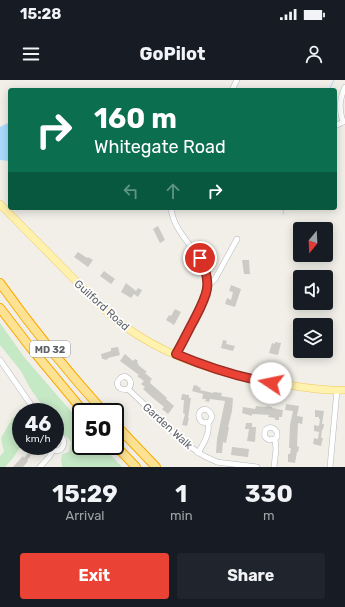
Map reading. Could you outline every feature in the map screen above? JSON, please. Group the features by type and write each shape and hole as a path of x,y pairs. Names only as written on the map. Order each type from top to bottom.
{"highway":[{"name":"MD 32","path":"0,283 52,351 96,403"},
{"name":"MD 32","path":"0,308 77,403"},
{"path":"124,433 156,467"},
{"path":"124,454 136,467"}],"main road":[{"name":"Guilford Road","path":"0,204 112,316 141,337 163,349 215,369 243,377 299,387 341,390"}],"street":[{"path":"344,121 340,108 345,87"},
{"path":"171,210 177,228 200,258 208,279 207,293 176,354"},
{"path":"208,286 215,279 237,239"},
{"path":"0,360 30,403"},
{"name":"Garden Walk","path":"128,389 186,444 198,453 217,462 257,467"},
{"path":"330,467 341,390"},
{"path":"198,453 208,436 208,423"},
{"path":"274,467 276,449 275,439"},
{"path":"40,467 49,455"}],"green space":[{"path":"0,323 24,357 64,403 41,403 30,388 21,371 0,345"},
{"path":"64,403 72,413 72,455 111,455 122,467 62,467 62,455 69,452 71,442 64,435"},
{"path":"12,419 12,455 15,455 5,467 0,467 0,456 4,452 1,438"}],"water":[{"path":"8,123 8,161 0,160 0,127"}],"building":[{"path":"158,226 165,240 160,243 153,229"},
{"path":"78,252 93,260 88,267 74,257"},
{"path":"242,260 249,260 250,274 244,274"},
{"path":"104,271 115,279 111,284 100,276"},
{"path":"126,283 136,291 138,288 142,290 138,297 134,294 131,298 121,292"},
{"path":"231,285 241,289 235,307 225,304 227,298 231,300 233,292 229,291"},
{"path":"175,309 181,312 174,325 166,320 169,315 171,316"},
{"path":"223,340 227,341 226,344 235,346 233,351 221,348"},
{"path":"275,342 281,343 278,355 269,353 272,343 275,344"},
{"path":"118,347 120,355 105,360 102,359 101,354 111,351 111,348"},
{"path":"125,354 133,361 135,359 138,361 138,365 147,372 145,373 152,379 150,383 174,406 168,414 162,409 164,407 143,389 145,387 141,384 144,381 137,376 139,375 120,361"},
{"path":"194,385 201,388 200,390 213,393 222,393 221,396 233,398 226,443 223,442 222,453 216,453 217,439 225,401 210,399 209,402 205,401 206,399 202,399 203,394 192,391"},
{"path":"182,394 189,395 189,398 191,398 187,426 182,425 185,414 183,413 184,400 181,400"},
{"path":"286,404 299,406 297,416 303,417 302,424 298,423 297,446 299,447 295,463 288,462 288,454 290,454 291,448 289,448 290,425 293,411 285,410"},
{"path":"256,406 267,406 283,410 282,417 279,417 279,420 275,420 275,418 268,417 269,415 252,414 252,416 242,413 243,407 255,409"},
{"path":"315,410 324,411 322,424 324,424 321,438 323,438 321,446 313,444 314,438 318,439 319,432 314,431 314,425 319,426 320,419 319,417 315,417"},
{"path":"246,423 252,423 252,427 256,427 255,442 247,441 249,429 245,429"},
{"path":"232,447 249,449 248,457 231,455"},
{"path":"26,455 31,455 23,467 13,467 23,456 24,458"}],"waterway":[{"path":"330,88 334,80"},
{"path":"283,214 284,210"}],"route":[{"path":"200,258 208,279 207,293 176,354 193,362 237,376 271,383"}]}
